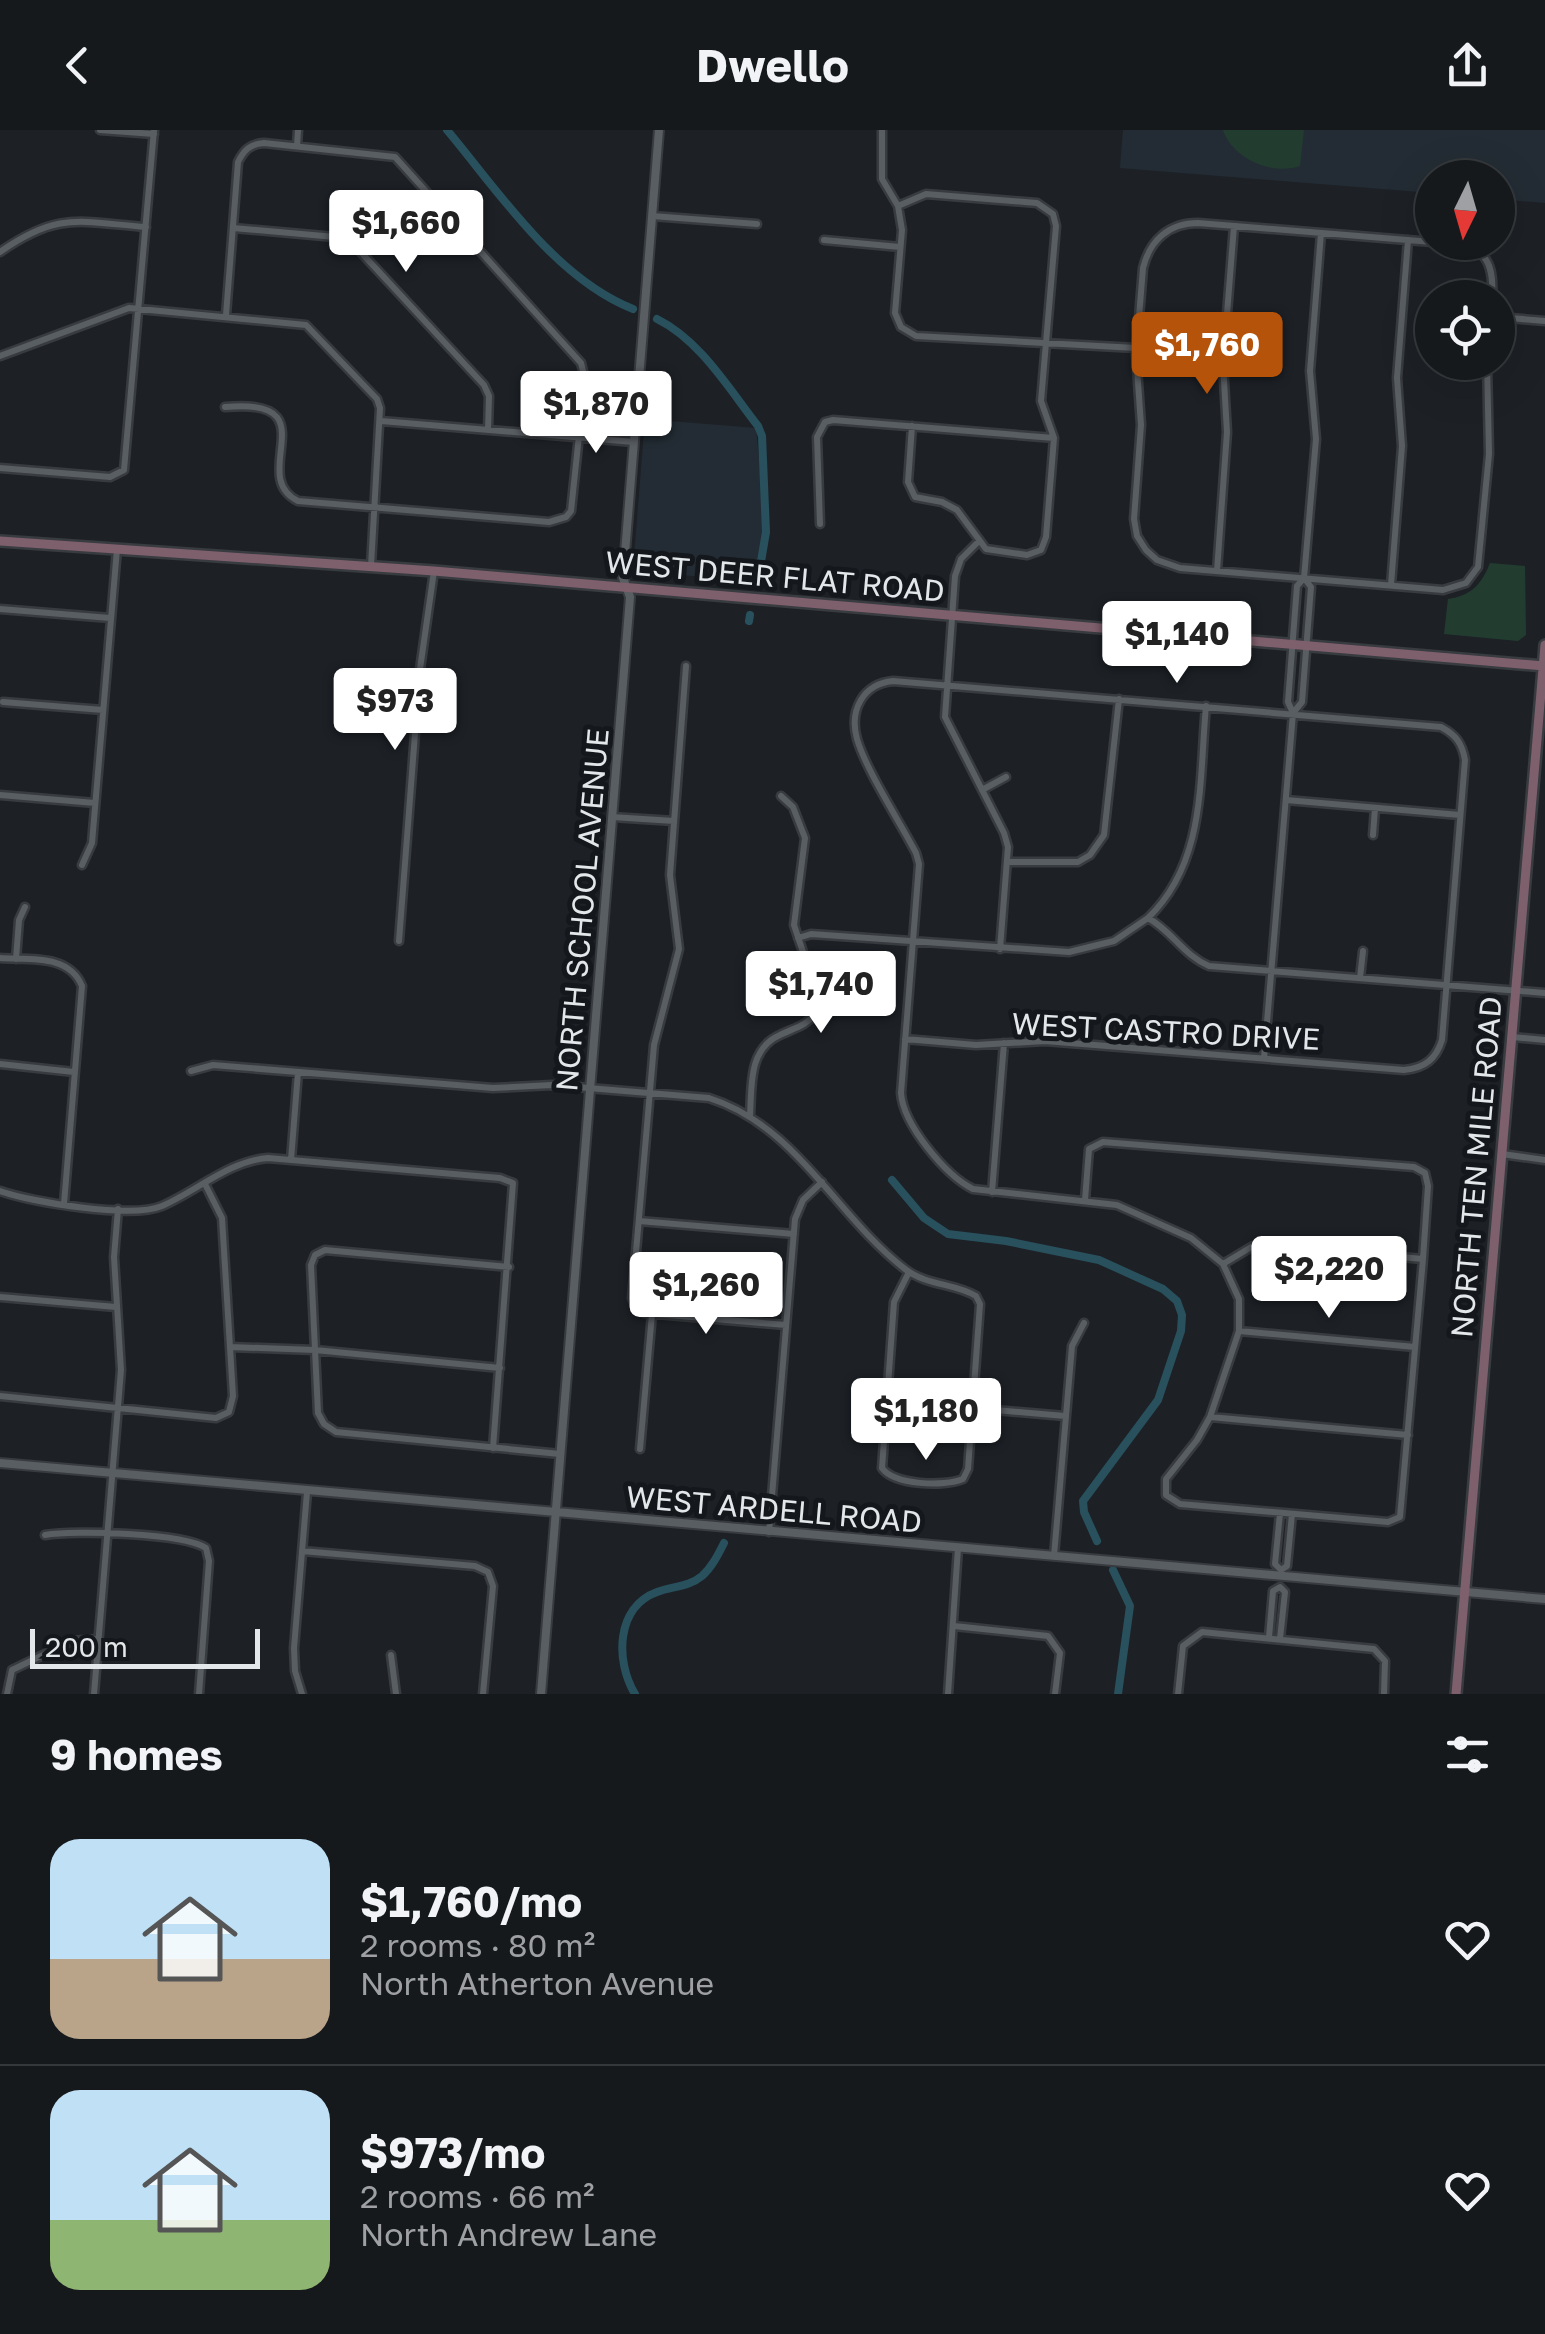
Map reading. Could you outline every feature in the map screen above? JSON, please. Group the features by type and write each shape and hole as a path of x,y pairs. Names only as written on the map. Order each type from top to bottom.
{"main road":[{"name":"WEST DEER FLAT ROAD","path":"0,541 434,571 1544,666"},
{"name":"NORTH TEN MILE ROAD","path":"1456,1694 1545,645"}],"street":[{"path":"0,468 110,477 124,470 154,132 100,130"},
{"path":"297,146 298,130"},
{"name":"NORTH SCHOOL AVENUE","path":"541,1694 630,597 623,578 659,130"},
{"path":"882,130 882,179 898,206 900,247 895,314 901,327 916,336 1136,348"},
{"path":"224,407 262,406 278,417 283,432 279,484 286,495 298,502 549,522 566,517 574,501 585,378 581,364 404,164 384,154 297,146 255,144 243,152 238,162 226,316"},
{"path":"898,206 926,194 1037,203 1053,214 1056,226 1041,401 1054,438 1046,537 1041,550 1027,555 986,550 950,505 914,496 908,482 912,426"},
{"path":"652,216 756,224"},
{"path":"0,252 38,228 62,222 146,227"},
{"path":"1415,241 1188,223 1161,235 1146,256 1143,268 1136,348 1141,425 1134,519 1138,536 1146,550 1171,566 1443,590 1466,583 1478,567 1489,454 1487,380"},
{"path":"1216,571 1228,432 1222,364 1234,226"},
{"path":"233,228 335,237 356,247 484,385 489,396 488,430"},
{"path":"1264,1058 1293,714 1288,702 1292,645 1298,586 1304,578 1316,439 1310,371 1321,233"},
{"path":"824,240 900,247"},
{"path":"1391,585 1402,446 1397,378 1408,240"},
{"path":"0,356 119,311 139,308 306,325 376,399 381,421 371,566"},
{"path":"1515,318 1545,321"},
{"path":"820,524 816,437 822,425 834,420 1054,438"},
{"path":"381,421 634,442"},
{"path":"979,541 957,567 945,717 1004,833 1008,862 1000,949"},
{"path":"82,865 92,843 116,550"},
{"path":"399,941 420,669 434,571"},
{"path":"1293,714 1302,702 1311,586 1304,578"},
{"path":"0,609 110,618"},
{"path":"686,666 670,875 679,949 676,971 659,1015 632,1298 637,1309 652,1314 786,1326"},
{"path":"1084,1200 1088,1155 1092,1145 1104,1142 1376,1164 1425,1173 1428,1186 1423,1259 1401,1514 1397,1520 1180,1504 1166,1495 1166,1479 1197,1440 1210,1416 1239,1331 1239,1299 1223,1264 1191,1238 1118,1205 973,1189 958,1180 908,1120 900,1093 919,875 916,852 856,735 859,702 873,686 893,681 1441,726 1454,734 1465,760 1446,985"},
{"path":"1008,862 1066,865 1090,855 1108,825 1118,699"},
{"path":"3,702 103,710"},
{"path":"798,938 811,934 1054,953 1086,950 1114,941 1148,918 1176,886 1189,857 1206,706"},
{"path":"982,790 1006,777"},
{"path":"0,795 95,803"},
{"path":"750,1116 754,1064 759,1053 775,1037 807,1024 816,1014 794,916 805,838 793,807 781,796"},
{"path":"1286,800 1460,815"},
{"path":"1373,834 1375,808"},
{"path":"612,817 674,821"},
{"path":"16,959 19,920 25,907"},
{"path":"1148,918 1160,924 1192,958 1209,966 1545,993"},
{"path":"1360,978 1363,951"},
{"path":"0,958 62,964 77,974 82,986 64,1204"},
{"name":"WEST CASTRO DRIVE","path":"905,1039 976,1045 1044,1040 1404,1070 1424,1065 1439,1050 1446,985"},
{"path":"1512,1038 1545,1040"},
{"path":"992,1192 1004,1043"},
{"path":"0,1064 74,1072"},
{"path":"190,1072 213,1064 493,1088 590,1088 709,1098 732,1105 784,1141 884,1252 908,1272 976,1296 980,1304 968,1469 963,1480 952,1483 894,1478 884,1472 882,1463 894,1302 908,1272"},
{"path":"291,1160 298,1072"},
{"path":"1502,1154 1545,1160"},
{"path":"0,1190 33,1202 152,1210 253,1160 500,1178 514,1183 494,1448"},
{"path":"769,1532 794,1234 798,1209 822,1182"},
{"path":"0,1396 216,1418 230,1412 233,1396 222,1218 205,1184"},
{"path":"94,1694 121,1370 114,1257 118,1209"},
{"path":"639,1222 794,1234"},
{"path":"1223,1264 1264,1245 1423,1259"},
{"path":"508,1267 325,1250 315,1255 311,1266 318,1414 336,1432 560,1454"},
{"path":"0,1297 116,1307"},
{"path":"640,1448 652,1314"},
{"path":"1054,1556 1072,1346 1084,1322"},
{"path":"1239,1331 1415,1347"},
{"path":"230,1347 315,1350 500,1368"},
{"path":"972,1408 1065,1416"},
{"path":"1210,1416 1408,1434"},
{"name":"WEST ARDELL ROAD","path":"0,1463 1545,1599"},
{"path":"302,1694 295,1672 294,1648 307,1492"},
{"path":"1280,1514 1276,1564 1285,1592 1280,1639"},
{"path":"1281,1573 1287,1566 1292,1514"},
{"path":"46,1534 75,1532 193,1541 206,1548 210,1561 199,1694"},
{"path":"948,1694 958,1548"},
{"path":"302,1551 476,1566 488,1572 493,1586 484,1694"},
{"path":"1269,1638 1273,1591 1280,1586"},
{"path":"954,1626 1038,1632 1056,1642 1061,1664 1055,1694"},
{"path":"1178,1694 1183,1646 1202,1632 1366,1646 1381,1654 1386,1669 1384,1694"},
{"path":"7,1694 12,1670 72,1641 98,1640"},
{"path":"392,1656 396,1694"}],"shaded area":[{"path":"1123,130 1545,130 1545,203 1515,200 1515,160 1415,160 1415,192 1120,168"},
{"path":"645,419 756,428 764,514 763,564 753,582 633,570"}],"green space":[{"path":"1223,130 1304,130 1300,166 1277,169 1254,162 1235,149"},
{"path":"1490,563 1525,566 1526,635 1518,641 1444,634 1448,599 1475,588"}],"waterway":[{"path":"447,130 508,206 554,255 578,277 633,309"},
{"path":"657,319 700,352 762,436 766,532 757,585"},
{"path":"749,621 750,615"},
{"path":"892,1180 924,1218 948,1234 1099,1260 1163,1289 1177,1301 1182,1315 1181,1331 1158,1400 1083,1501 1097,1541"},
{"path":"635,1694 622,1651 633,1610 657,1592 697,1580 712,1565 724,1543"},
{"path":"1113,1570 1130,1606 1118,1694"}]}
